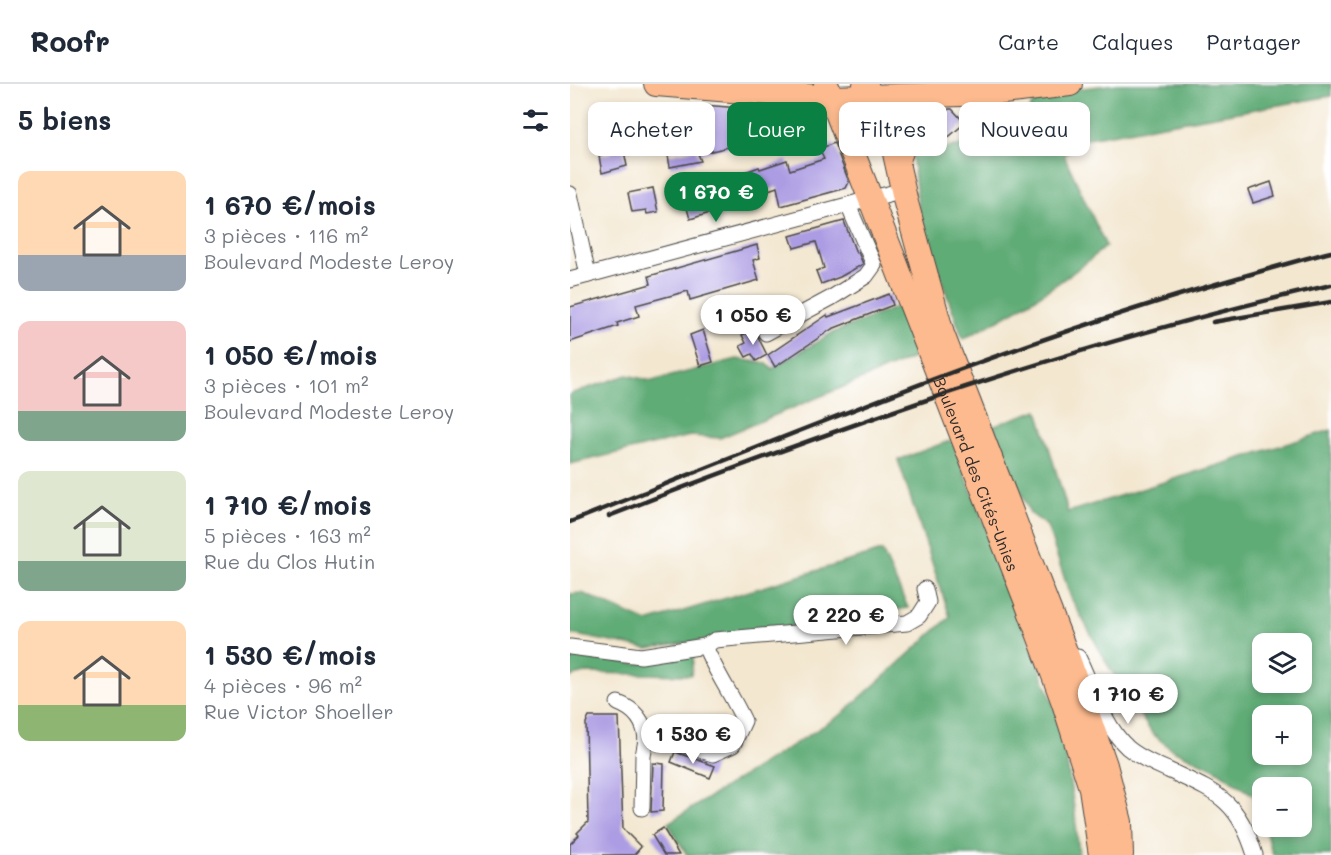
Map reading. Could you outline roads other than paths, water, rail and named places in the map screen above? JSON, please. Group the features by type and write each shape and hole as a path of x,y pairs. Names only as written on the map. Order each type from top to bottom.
{"main road":[{"path":"656,84 770,94 847,94 933,90 994,93 1070,84"},
{"path":"898,161 907,132 933,90"},
{"name":"Boulevard des Cités-Unies","path":"847,94 890,131 903,190 942,334 1068,659 1105,765 1120,822 1121,855"},
{"name":"Boulevard des Cités-Unies","path":"847,94 871,199 1060,693 1091,788 1101,855"}],"street":[{"path":"570,280 903,190"},
{"path":"570,194 588,275"},
{"path":"766,333 866,276 874,264 848,205"},
{"path":"1027,553 1114,734 1129,749 1152,763 1215,792 1240,818 1255,855"},
{"path":"570,647 640,656 705,646 715,640 907,623 919,616 928,602 925,589"},
{"path":"646,740 663,738 713,754 733,745 744,721 731,694 715,672 705,646"},
{"path":"618,703 630,707 646,731 642,808"}],"railway":[{"path":"570,522 988,359 1158,302 1331,252"},
{"path":"609,516 876,417 1056,358 1239,307 1331,285"},
{"path":"1213,322 1331,302"}]}
